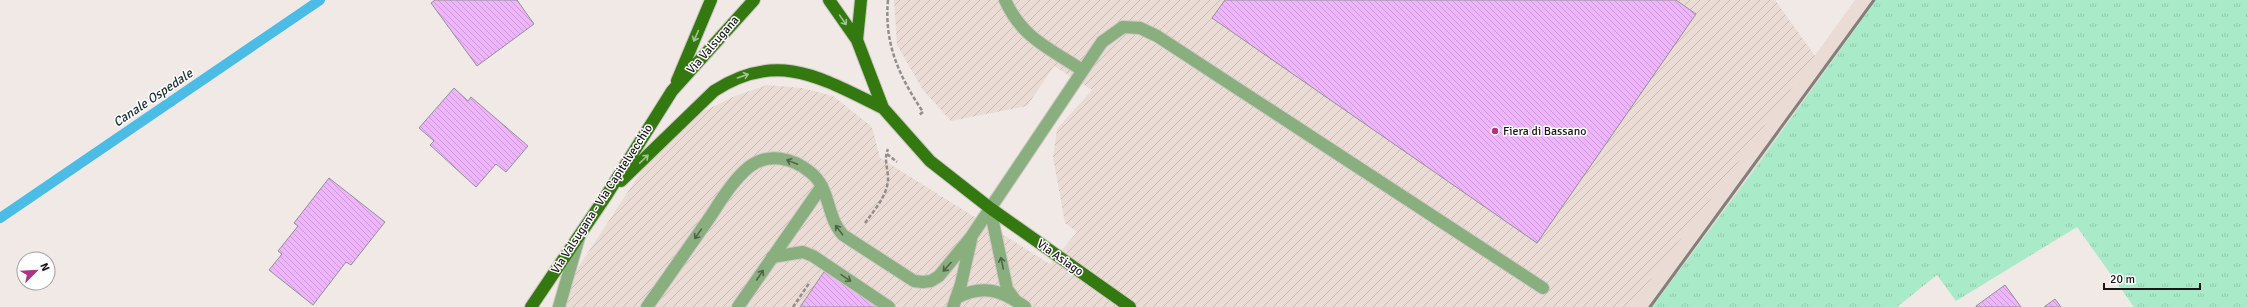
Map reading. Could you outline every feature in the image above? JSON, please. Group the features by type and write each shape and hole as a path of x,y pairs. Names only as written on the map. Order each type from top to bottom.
{"main road":[{"path":"672,92 711,0"},
{"name":"Via Valsugana","path":"672,92 754,0"},
{"path":"829,0 857,40 883,108"},
{"path":"857,40 861,0"},
{"path":"606,196 714,91 731,80 753,72 777,70 807,73 826,80 883,108"},
{"name":"Via Valsugana - Via Capitelvecchio","path":"531,307 606,196 672,92"},
{"name":"Via Asiago","path":"883,108 930,161 990,208 1130,307"}],"lane":[{"path":"1005,0 1014,19 1027,34 1082,70"},
{"path":"647,307 728,191 750,166 780,157 795,162 812,173 822,186 836,228 843,235 914,281 927,282 939,276 971,237 1102,42 1123,27 1140,28 1152,33 1544,288"},
{"path":"738,307 822,186"},
{"path":"990,208 1007,289 1014,300"},
{"path":"559,307 581,232"},
{"path":"954,303 971,237"},
{"path":"772,257 803,252 813,256 889,307"},
{"path":"954,303 969,292 981,290 995,291 1025,307"}],"path":[{"path":"888,0 886,18 888,40 906,85 923,112 920,114"},
{"path":"860,230 886,191 888,176 885,163 889,148"},
{"path":"793,307 814,276"}],"shaded area":[{"path":"894,0 1775,0 1815,56 1731,172 1630,307 552,307 670,128 735,96 767,85 802,88 833,96 872,127 880,158 1050,264 1077,232 1065,223 1053,157 1057,129 1092,90 1054,66 1027,106 951,121 923,90 897,45"},
{"path":"1855,0 1876,0 1749,177 1652,307 1630,307 1731,172"}],"green space":[{"path":"1876,0 2248,0 2248,307 2134,307 2077,227 1956,301 1937,275 1897,307 1652,307 1749,177"}],"building":[{"path":"435,0 517,0 534,24 477,66 431,3"},
{"name":"Fiera di Bassano","path":"1225,0 1676,0 1696,14 1537,243 1212,18"},
{"path":"454,88 468,101 471,97 528,146 506,172 496,164 476,187 430,145 434,141 419,128"},
{"path":"329,178 385,222 351,265 346,262 313,305 269,270 282,254 278,251 298,226 294,223"},
{"path":"826,269 882,307 800,307"},
{"path":"2005,285 2021,307 1976,307 1976,306"},
{"path":"2055,299 2061,307 2044,307"}],"waterway":[{"name":"Canale Ospedale","path":"0,218 320,0"}],"railway":[{"path":"1650,307 1874,0"}],"place":[{"name":"Fiera di Bassano","path":"1495,131"}]}
